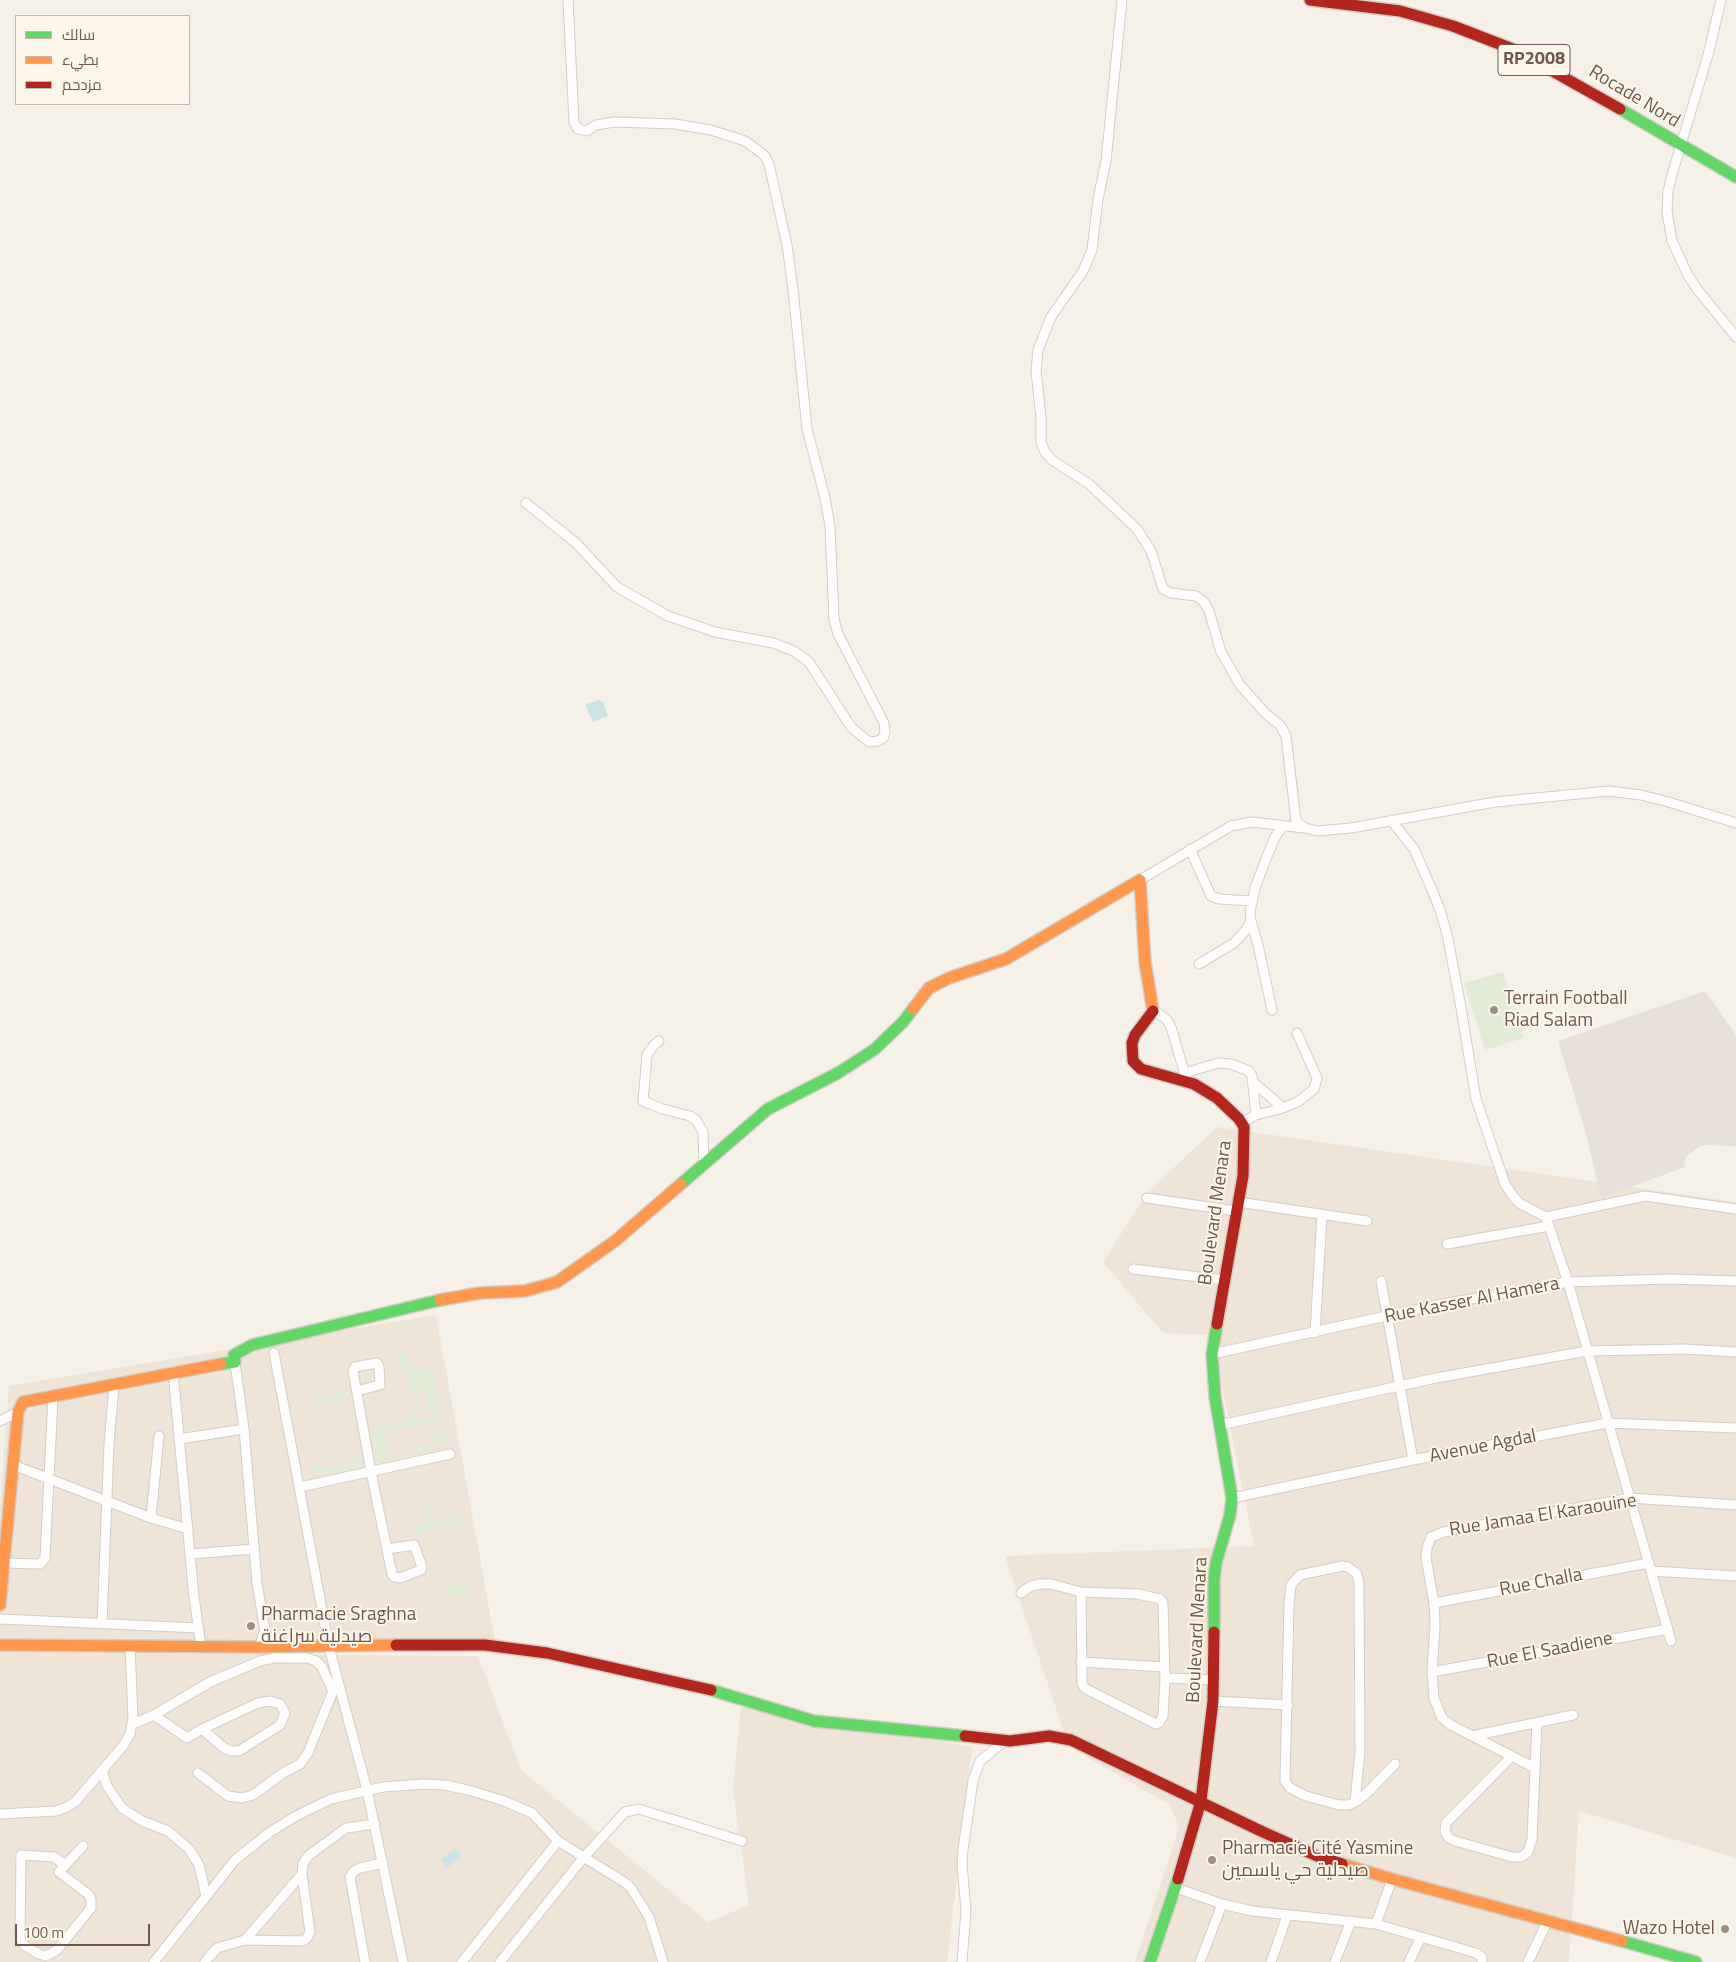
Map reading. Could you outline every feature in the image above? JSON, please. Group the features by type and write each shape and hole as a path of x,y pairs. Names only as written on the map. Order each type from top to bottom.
{"main road":[{"name":"Rocade Nord","path":"1310,0 1400,6 1515,50 1575,82 1736,177"},
{"path":"0,1605 18,1412 23,1402 114,1386 173,1372 235,1362 234,1355 252,1345 316,1328 454,1297 480,1293 525,1291 552,1284 615,1241 768,1109 838,1073 875,1049 903,1022 929,988 949,978 1006,959 1140,880 1145,962 1154,1010"},
{"name":"Boulevard Menara","path":"1150,1962 1176,1888 1201,1801 1213,1701 1216,1563 1230,1514 1232,1498 1213,1377 1212,1354 1245,1150 1245,1133 1241,1123 1217,1098 1186,1077 1141,1069 1133,1061 1132,1043 1154,1010"},
{"path":"0,1645 259,1647 485,1645 547,1652 695,1686 814,1720 1006,1740 1049,1736 1071,1740 1317,1856 1392,1879 1548,1920 1696,1962"}],"street":[{"path":"526,503 576,543 617,587 668,616 715,632 773,643 794,651 808,662 850,727 869,742 878,741 882,738 885,732 884,723 842,642 834,619 830,526 825,498 807,429 787,246 769,164 764,155 745,142 711,130 675,124 614,122 596,124 587,131 578,129 574,122 568,0"},
{"path":"1122,0 1106,161 1098,199 1092,250 1083,271 1052,317 1038,350 1036,372 1041,418 1040,442 1052,460 1090,484 1137,529 1151,551 1164,589 1177,594 1196,596 1204,602 1209,611 1221,652 1240,685 1284,731 1296,821 1305,828"},
{"path":"1721,0 1708,54 1668,191 1667,212 1672,241 1679,258 1697,289 1736,337"},
{"path":"1140,880 1231,826 1242,823 1266,823 1317,831 1351,828 1495,802 1609,791 1641,795 1665,801 1736,823"},
{"path":"1392,820 1404,833 1414,849 1441,914 1447,934 1476,1098 1505,1184 1519,1203 1548,1221 1568,1282 1671,1641"},
{"path":"1272,1010 1251,921 1252,902 1266,858 1275,837 1283,826"},
{"path":"1190,849 1211,896 1219,899 1252,902"},
{"path":"1199,964 1234,944 1251,921"},
{"path":"1154,1010 1167,1020 1171,1027 1186,1077 1212,1063 1231,1064 1249,1071 1252,1076 1256,1115"},
{"path":"1241,1123 1256,1115 1283,1108 1307,1095 1316,1084 1317,1078 1297,1033"},
{"path":"659,1041 647,1055 643,1101 663,1109 690,1116 696,1120 703,1132 704,1163"},
{"path":"1252,1081 1283,1108"},
{"path":"1447,1244 1645,1196 1736,1209"},
{"path":"1147,1198 1367,1221"},
{"path":"1315,1333 1322,1215"},
{"path":"1133,1269 1224,1280"},
{"name":"Rue Kasser Al Hamera","path":"1212,1354 1437,1305 1568,1282 1668,1279 1736,1282"},
{"path":"1381,1281 1413,1460"},
{"path":"1220,1425 1400,1386 1524,1361 1587,1351 1685,1350 1736,1352"},
{"path":"274,1353 329,1647 368,1790 403,1962"},
{"path":"235,1362 244,1429 254,1549 265,1631 259,1647"},
{"path":"173,1372 194,1597 201,1646"},
{"path":"102,1624 109,1444 114,1386"},
{"path":"357,1391 372,1472 388,1549 394,1577 400,1578 421,1570 422,1567 414,1545 388,1549"},
{"path":"3,1563 35,1564 43,1562 45,1558 53,1398"},
{"path":"0,1421 18,1412"},
{"name":"Avenue Agdal","path":"1232,1498 1413,1460 1607,1423 1736,1428"},
{"path":"179,1439 244,1429"},
{"path":"151,1518 159,1436"},
{"path":"300,1487 450,1454"},
{"path":"13,1465 151,1518 188,1529"},
{"name":"Rue Jamaa El Karaouine","path":"1534,1768 1451,1725 1442,1718 1434,1698 1432,1672 1435,1626 1434,1603 1426,1558 1428,1542 1435,1534 1528,1515 1630,1498 1736,1505"},
{"path":"191,1554 254,1549"},
{"path":"1355,1802 1360,1751 1360,1591 1357,1574 1348,1567 1327,1568 1300,1575 1291,1585 1284,1775 1287,1785 1295,1791 1319,1800 1339,1805 1355,1802 1395,1764"},
{"name":"Rue Challa","path":"1434,1603 1650,1567 1736,1576"},
{"path":"1021,1592 1031,1586 1051,1584 1080,1592 1138,1594 1160,1599 1163,1603 1165,1678 1163,1716 1160,1724 1156,1724 1086,1689 1081,1680 1080,1592"},
{"path":"0,1619 198,1628"},
{"name":"Rue El Saadiene","path":"1432,1672 1668,1629"},
{"path":"0,1814 62,1810 76,1801 127,1740 133,1724 130,1646"},
{"path":"133,1724 154,1715 210,1682 260,1661 274,1658 307,1658 316,1661 322,1666 333,1691 308,1753 300,1764 282,1773 253,1795 242,1798 228,1796 198,1773"},
{"path":"1081,1662 1164,1667"},
{"path":"1165,1678 1214,1680"},
{"path":"1213,1701 1288,1705"},
{"path":"154,1715 187,1738 202,1729 264,1702 280,1704 285,1713 280,1725 239,1751 231,1751 224,1748 202,1729"},
{"path":"1472,1736 1573,1715"},
{"path":"1512,1756 1446,1823 1445,1832 1449,1838 1512,1857 1521,1857 1528,1852 1532,1838 1537,1724"},
{"path":"962,1962 966,1911 962,1864 973,1781 980,1761 1006,1740"},
{"path":"102,1771 107,1786 122,1808 142,1821 168,1830 189,1849 199,1865 206,1896"},
{"path":"154,1962 242,1854 276,1828 331,1799 368,1790 422,1784 472,1791 504,1801 532,1813 558,1841 631,1888 649,1917 663,1962"},
{"path":"500,1962 584,1857 621,1815 634,1809 742,1841"},
{"path":"205,1962 217,1948 245,1940 303,1941 307,1938 310,1932 302,1874 303,1864 308,1856 346,1828 375,1824"},
{"path":"462,1962 558,1841"},
{"path":"46,1956 57,1950 92,1905 88,1894 59,1872 83,1846"},
{"path":"54,1962 46,1956 24,1946 20,1938 21,1855 54,1857 65,1864"},
{"path":"365,1962 350,1877 354,1871 360,1868 383,1863"},
{"path":"245,1940 302,1874"},
{"path":"1376,1924 1392,1879"},
{"path":"1176,1888 1222,1904 1252,1911 1376,1924 1476,1953 1482,1957 1482,1962"},
{"path":"1200,1962 1222,1904"},
{"path":"1271,1962 1287,1916"},
{"path":"1528,1962 1548,1920"},
{"path":"1335,1962 1351,1921"},
{"path":"1409,1962 1421,1937"}],"shaded area":[{"path":"599,700 603,701 608,716 593,722 585,705"},
{"path":"1705,991 1736,1035 1736,1146 1701,1145 1685,1158 1685,1167 1601,1198 1586,1134 1558,1041"},
{"path":"1217,1127 1736,1202 1736,1858 1579,1811 1569,1962 1135,1962 1179,1827 1170,1805 1069,1747 1005,1556 1254,1546 1212,1335 1163,1333 1103,1262 1148,1192"},
{"path":"436,1315 497,1652 0,1637 0,1507 9,1386"},
{"path":"0,1652 478,1656 521,1770 708,1922 749,1905 733,1789 741,1707 771,1710 972,1747 947,1962 0,1962"},
{"path":"455,1848 462,1856 447,1868 441,1860"}],"green space":[{"name":"Terrain Football Riad Salam","path":"1503,972 1524,1038 1485,1050 1464,983"},
{"path":"405,1351 409,1370 432,1366 439,1412 429,1414 425,1390 409,1393 406,1372 401,1372 398,1352"},
{"path":"345,1391 347,1398 313,1406 311,1399"},
{"path":"417,1415 418,1419 438,1416 440,1423 432,1424 434,1436 441,1435 441,1431 445,1430 447,1442 434,1444 431,1425 427,1424 384,1431 384,1439 387,1439 388,1444 373,1446 370,1428 409,1421 409,1416"},
{"path":"433,1445 433,1451 413,1454 412,1449"},
{"path":"390,1446 390,1451 384,1452 385,1458 377,1459 375,1448"},
{"path":"363,1456 365,1466 362,1471 340,1474 338,1464 358,1461 358,1457"},
{"path":"406,1456 407,1462 378,1467 377,1461"},
{"path":"318,1463 319,1469 337,1465 338,1472 318,1475 313,1471 313,1465"},
{"path":"423,1500 428,1500 431,1517 439,1516 442,1522 456,1517 456,1513 461,1513 464,1522 459,1523 458,1527 436,1531 435,1528 438,1521 431,1522 427,1533 415,1534 414,1527 424,1521"},
{"path":"468,1582 470,1594 448,1598 446,1585"}],"traffic: fast":[{"path":"1620,109 1736,177"},
{"path":"681,1184 768,1109 838,1073 875,1049 903,1022 913,1009"},
{"path":"221,1364 235,1362 234,1355 252,1345 440,1300"},
{"path":"1214,1632 1214,1580 1216,1563 1230,1515 1232,1498 1215,1397 1212,1354 1217,1324"},
{"path":"711,1690 814,1721 965,1736"},
{"path":"1150,1962 1178,1879"},
{"path":"1622,1941 1696,1962"}],"traffic: slow":[{"path":"913,1009 929,988 949,978 1006,959 1140,880 1145,962 1153,1011"},
{"path":"440,1300 480,1293 525,1291 557,1282 615,1241 681,1184"},
{"path":"0,1605 18,1412 23,1402 221,1364"},
{"path":"0,1645 259,1647 396,1645"},
{"path":"1342,1864 1622,1941"}],"traffic: jam":[{"path":"1310,0 1400,11 1453,26 1515,50 1620,109"},
{"path":"1153,1011 1135,1035 1132,1043 1133,1061 1141,1069 1194,1084 1217,1098 1239,1119 1244,1127 1243,1176 1217,1324"},
{"path":"1178,1879 1201,1801 1213,1701 1214,1632"},
{"path":"396,1645 485,1645 547,1653 711,1690"},
{"path":"965,1736 1010,1741 1049,1736 1071,1740 1263,1832 1317,1856 1342,1864"}],"place":[{"name":"Terrain Football Riad Salam","path":"1494,1010"},
{"name":"Pharmacie Sraghna صيدلية سراغنة","path":"251,1626"},
{"name":"Pharmacie Cité Yasmine صيدلية حي ياسمين","path":"1212,1860"},
{"name":"Wazo Hotel","path":"1725,1929"}]}
